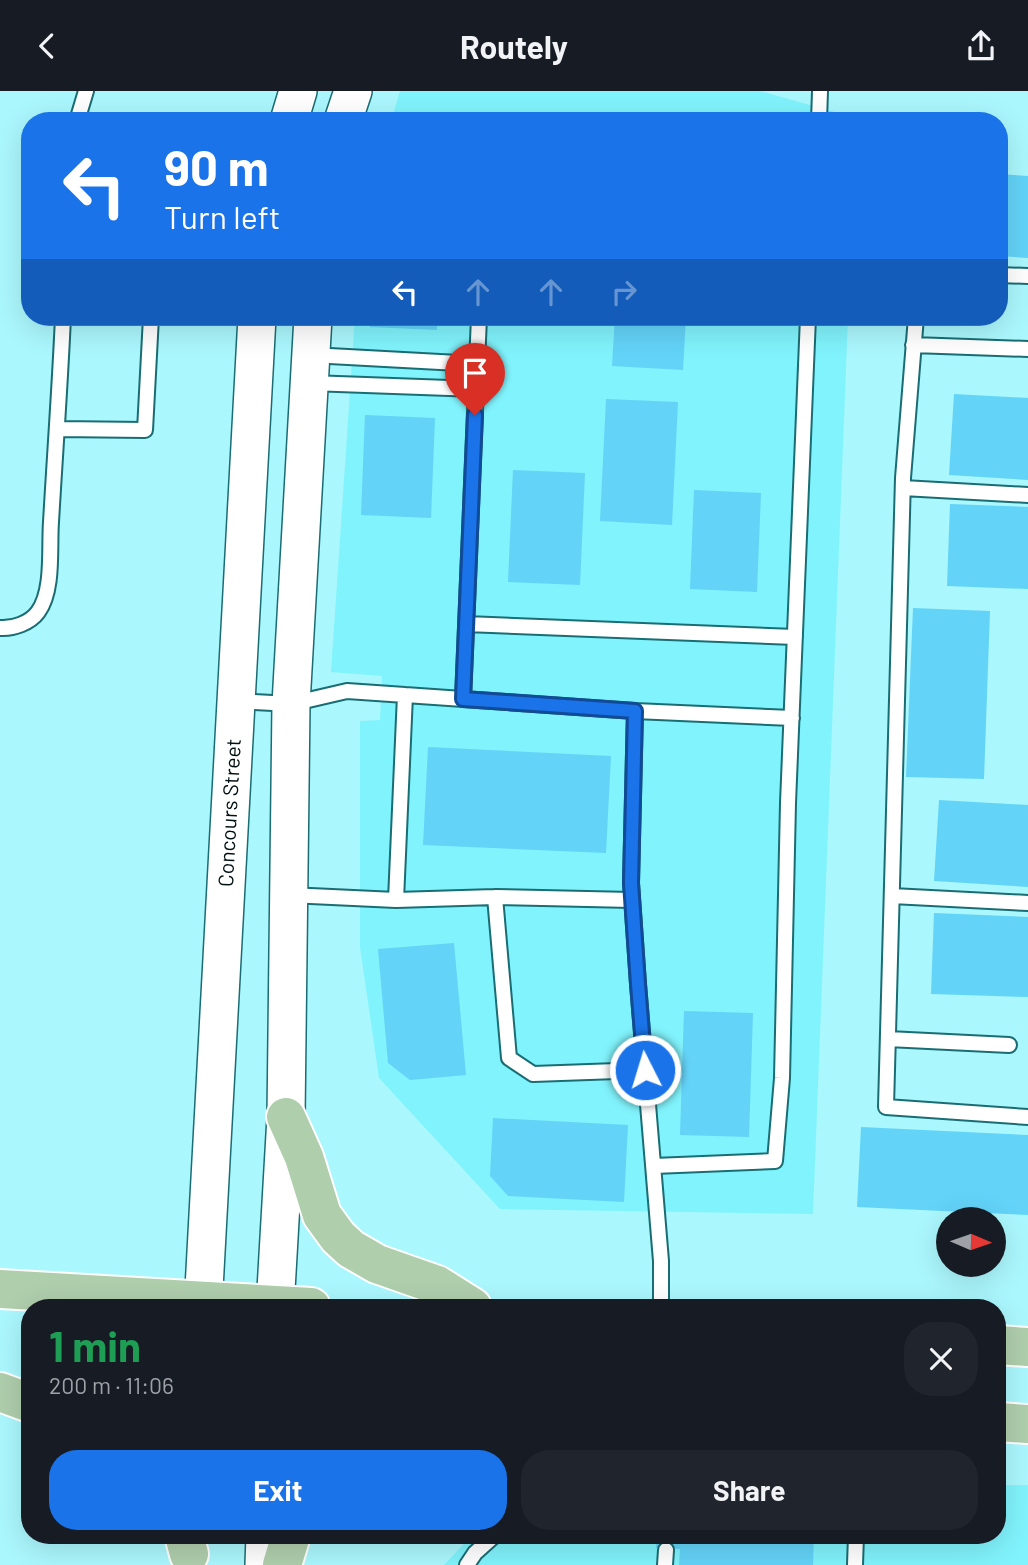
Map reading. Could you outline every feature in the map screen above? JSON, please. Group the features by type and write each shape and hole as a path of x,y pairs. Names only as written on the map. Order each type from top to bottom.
{"main road":[{"path":"286,1117 304,1157 322,1215 338,1237 351,1249 377,1264 437,1285 459,1299"},
{"path":"0,1289 135,1299"},
{"path":"1006,1346 1028,1347"},
{"path":"0,1378 21,1379"},
{"path":"0,1392 21,1400"},
{"path":"1006,1423 1028,1424"},
{"path":"282,1565 288,1544"}],"street":[{"path":"292,112 298,91"},
{"path":"346,112 353,91"},
{"name":"Concours Street","path":"203,1299 256,326"},
{"path":"275,1299 286,1117 291,704 312,326"},
{"path":"264,1565 265,1544"}],"lane":[{"path":"80,112 86,91"},
{"path":"819,112 820,91"},
{"path":"1008,275 1028,276"},
{"path":"0,628 10,628 27,622 38,613 44,600 49,575 64,326"},
{"path":"58,429 145,430 151,326"},
{"path":"463,699 479,326"},
{"path":"654,1166 775,1161 782,1078 788,803 808,326"},
{"path":"915,326 903,488 886,1107 1028,1117"},
{"path":"913,345 1028,349"},
{"path":"310,369 477,364"},
{"path":"310,369 477,389"},
{"path":"903,488 1028,495"},
{"path":"466,624 795,637"},
{"path":"235,701 291,704 346,691 635,711 792,718"},
{"path":"396,900 405,695"},
{"path":"635,711 631,883 662,1269 661,1299"},
{"path":"289,895 396,900 495,897 632,900"},
{"path":"892,896 1028,903"},
{"path":"495,897 509,1058 533,1074 645,1070"},
{"path":"888,1039 1009,1045"},
{"path":"467,1565 485,1544"},
{"path":"855,1565 856,1544"}],"shaded area":[{"path":"400,91 760,91 835,112 394,112"},
{"path":"354,326 848,326 813,1214 500,1209 379,1078 360,947 360,721 380,720 382,676 331,672"},
{"path":"1006,1485 1028,1485 1028,1565 444,1565 464,1544 1006,1544"}],"building":[{"path":"1008,175 1028,176 1028,258 1008,257"},
{"path":"437,326 437,330 370,327"},
{"path":"614,326 685,326 683,370 612,366"},
{"path":"954,394 1028,398 1028,480 949,475"},
{"path":"606,399 678,402 672,525 600,521"},
{"path":"365,415 435,418 431,518 361,515"},
{"path":"513,470 585,473 580,585 508,582"},
{"path":"694,490 761,493 757,592 690,589"},
{"path":"950,504 1028,507 1028,589 947,586"},
{"path":"913,608 990,611 984,779 906,777"},
{"path":"428,747 611,756 606,853 423,845"},
{"path":"939,800 1028,805 1028,887 934,881"},
{"path":"934,913 1028,917 1028,997 931,994"},
{"path":"454,943 466,1075 410,1080 388,1063 378,949"},
{"path":"684,1011 753,1013 749,1137 680,1135"},
{"path":"493,1118 628,1125 624,1202 508,1196 490,1176"},
{"path":"861,1127 1028,1135 1028,1215 1006,1214 1006,1207 936,1207 936,1211 857,1207"},
{"path":"656,1544 814,1544 813,1565 679,1565 680,1549 656,1548"}],"route":[{"path":"475,415 463,699 635,711 631,883 645,1070"}]}
